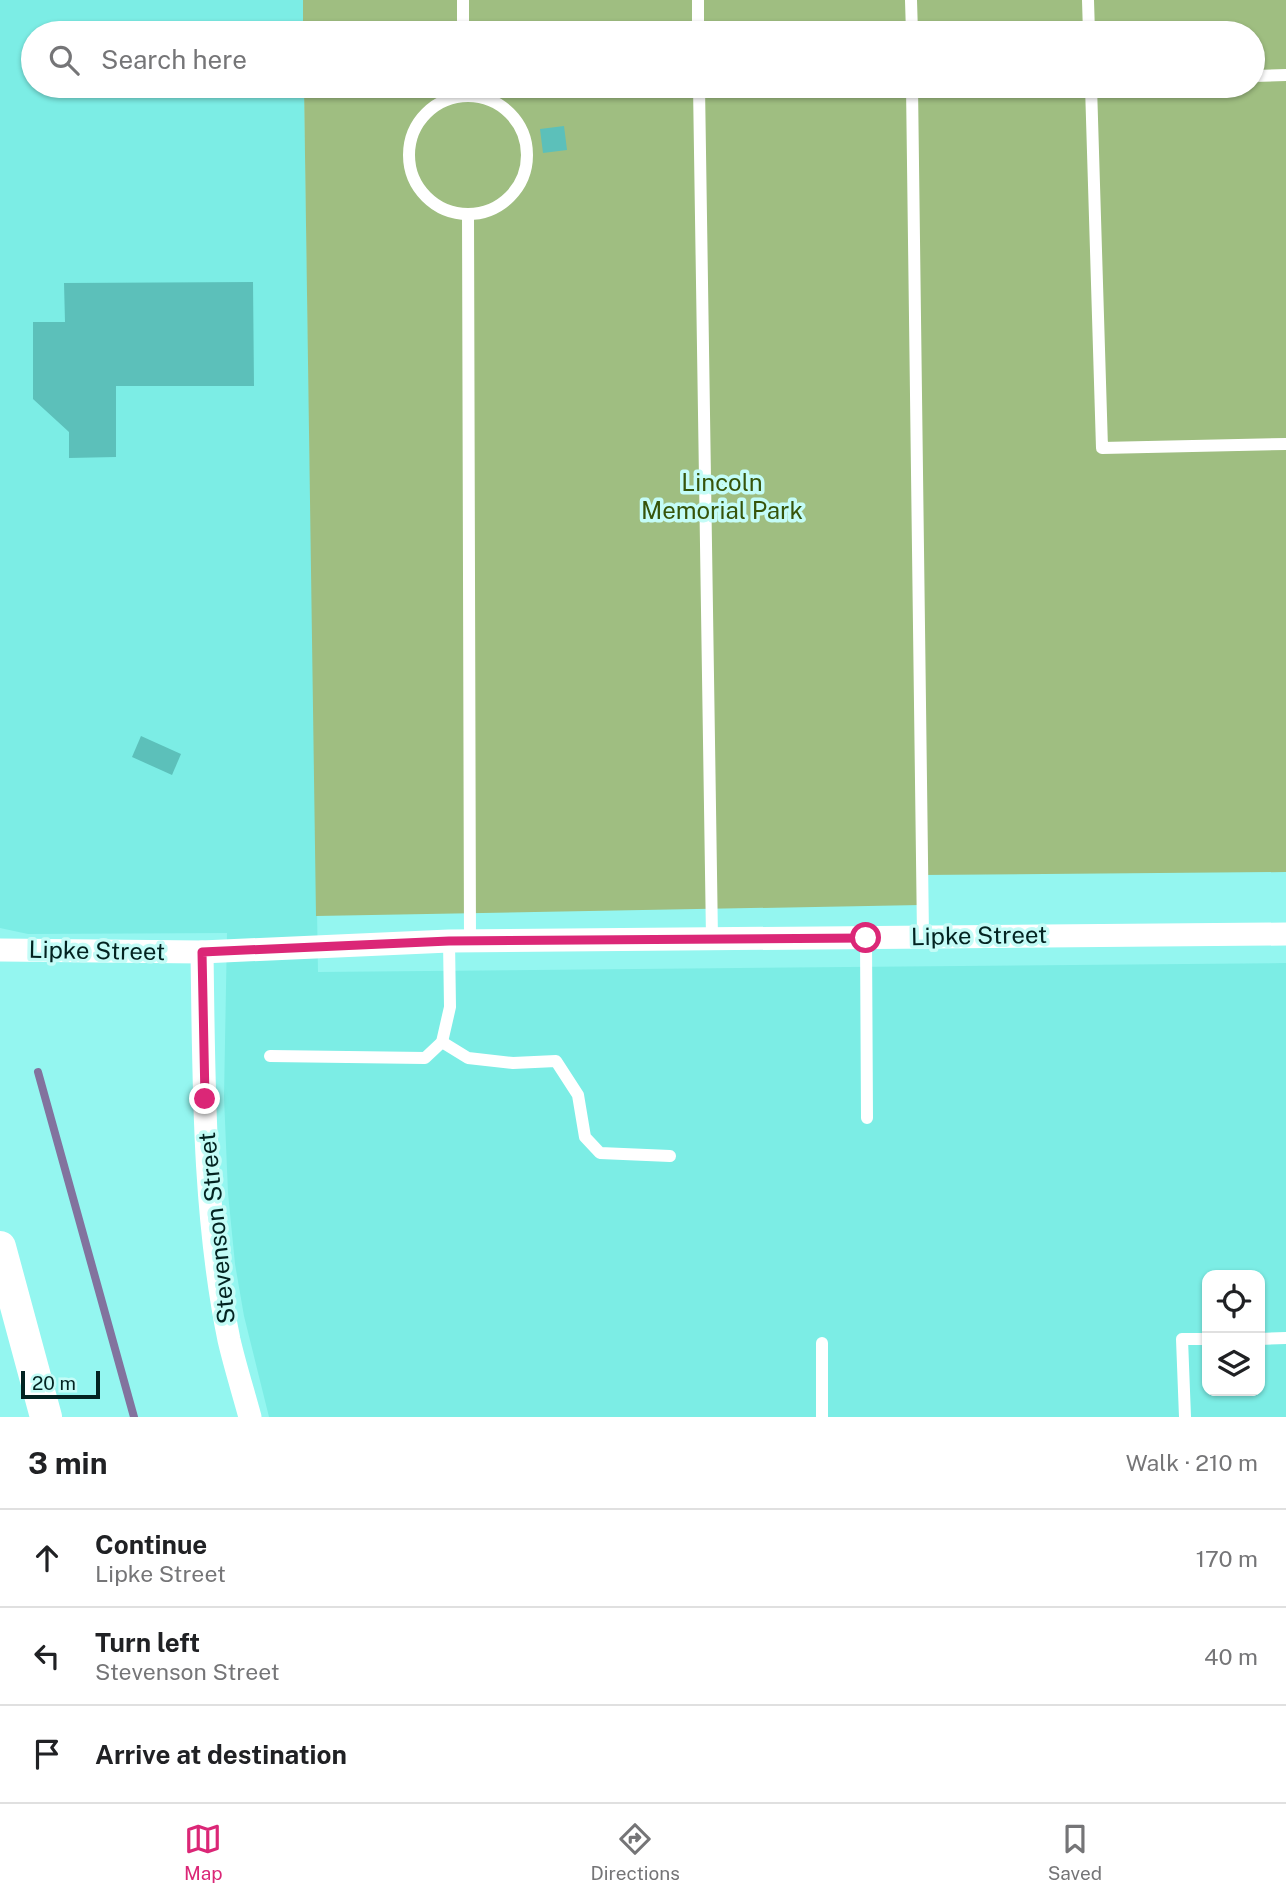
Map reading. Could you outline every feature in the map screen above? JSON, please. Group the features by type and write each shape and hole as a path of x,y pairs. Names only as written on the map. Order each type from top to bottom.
{"main road":[{"path":"0,1247 46,1417"}],"street":[{"name":"Lipke Street","path":"0,950 202,952 460,941 1286,934"},
{"name":"Stevenson Street","path":"202,952 205,1111 217,1256 229,1340 250,1417"}],"lane":[{"path":"463,0 463,21"},
{"path":"698,0 698,21"},
{"path":"911,0 912,21"},
{"path":"1088,0 1089,21"},
{"path":"1265,75 1286,75"},
{"path":"451,98 429,111 416,127 409,156 412,177 422,193 438,207 452,213 477,214 497,207 511,197 522,179 527,159 526,144 519,125 496,103 483,98"},
{"path":"699,98 712,938"},
{"path":"912,98 923,936"},
{"path":"1091,98 1102,448 1286,444"},
{"path":"270,1056 425,1058 442,1042 460,941 468,214"},
{"path":"866,938 867,1118"},
{"path":"442,1042 468,1058 513,1063 555,1061 578,1095 584,1137 600,1153 670,1157"},
{"path":"1265,1339 1286,1338"},
{"path":"1185,1417 1181,1339 1202,1339"},
{"path":"821,1417 822,1343"}],"shaded area":[{"path":"0,0 303,0 303,21 21,21 21,98 304,98 318,972 1286,963 1286,1417 269,1417 244,1316 235,1264 228,1193 224,1097 227,933 28,934 0,928"}],"green space":[{"name":"Lincoln Memorial Park","path":"303,0 1286,0 1286,872 921,875 921,905 316,916 304,98 1265,98 1265,21 303,21"}],"building":[{"path":"564,126 567,150 543,153 540,129"},
{"path":"253,282 254,386 116,386 116,457 69,458 69,432 33,399 33,322 65,322 64,283"},
{"path":"141,736 181,754 172,775 132,757"}],"waterway":[{"path":"38,1072 134,1417"}],"route":[{"path":"205,1099 202,952 449,941 866,938"}]}
